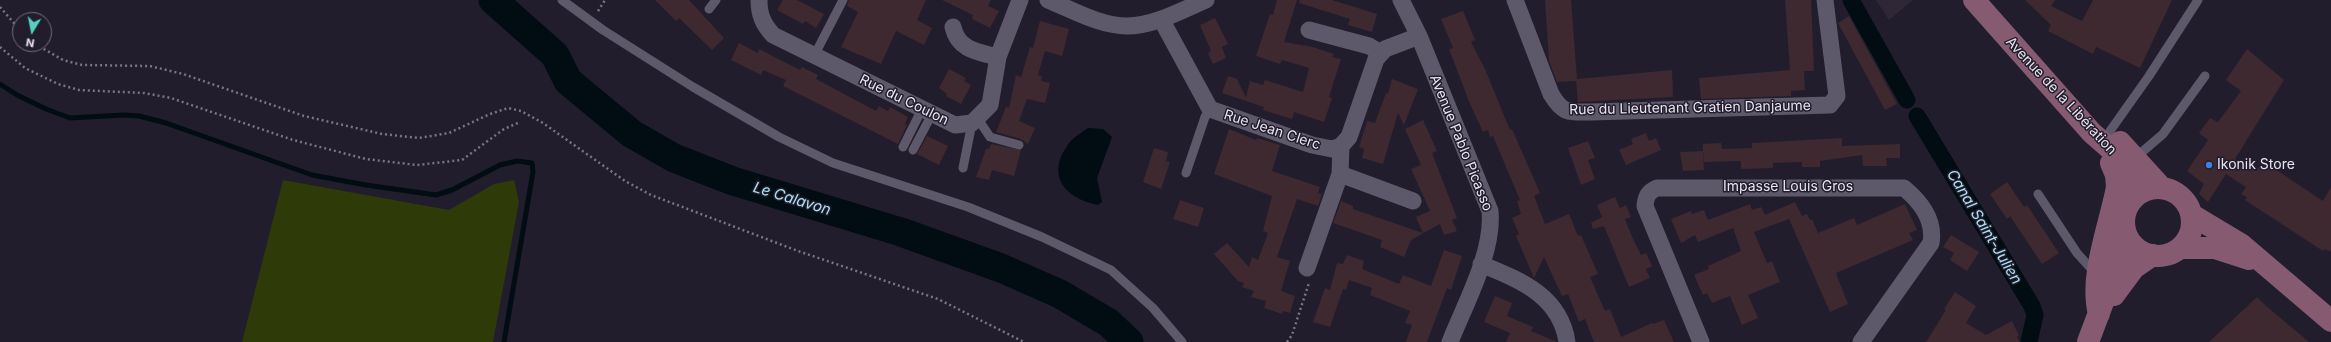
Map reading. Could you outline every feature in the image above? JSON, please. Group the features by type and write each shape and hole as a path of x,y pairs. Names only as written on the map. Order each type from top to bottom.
{"main road":[{"name":"Avenue de la Libération","path":"1974,0 2101,132 2135,158 2161,187"},
{"name":"Avenue de la Libération","path":"1991,0 2101,132 2126,168 2130,180 2131,201"},
{"path":"2094,326 2098,277 2117,187 2114,167 2101,132"},
{"path":"2094,326 2120,257 2125,230 2125,215 2131,201 2147,189 2161,187 2178,193 2184,199 2192,214 2242,245 2331,319"},
{"path":"2125,230 2128,238 2138,250 2153,255 2167,255 2180,248 2189,236 2192,214"},
{"path":"2180,248 2199,247 2229,251 2266,266"},
{"path":"2094,326 2134,268 2153,255"}],"street":[{"name":"Rue du Coulon","path":"759,0 759,11 763,24 773,35 955,125 975,121"},
{"path":"975,121 990,105 998,57 1020,0"},
{"path":"1048,0 1107,23 1127,26 1160,18 1206,0"},
{"name":"Rue du Lieutenant Gratien Danjaume","path":"1514,0 1551,94 1558,106 1566,112 1830,105 1837,96 1825,0"},
{"name":"Avenue Pablo Picasso","path":"1406,5 1490,211 1490,234 1481,264 1450,342"},
{"name":"Rue Jean Clerc","path":"1160,18 1210,110 1312,145 1332,148 1341,146 1349,137 1368,79 1376,59 1381,53"},
{"path":"954,27 956,38 966,47 998,57"},
{"path":"1309,30 1369,46 1381,53 1385,49 1419,36"},
{"path":"1307,268 1340,174 1341,146"},
{"path":"1340,174 1413,201"},
{"name":"Impasse Louis Gros","path":"1701,342 1645,206 1646,196 1650,191 1657,188 1904,188 1915,197 1932,225 1931,243 1861,342"},
{"path":"1481,264 1530,286 1542,295 1554,308 1567,342"}],"lane":[{"path":"562,0 603,30 692,87 779,137 833,163 975,209 1042,237 1111,270 1153,308 1182,342"},
{"path":"709,9 716,0"},
{"path":"814,56 843,0"},
{"path":"2101,132 2149,76 2198,0"},
{"path":"2135,158 2163,134 2205,76"},
{"path":"1186,173 1205,118 1210,110"},
{"path":"903,147 927,111"},
{"path":"913,150 927,111"},
{"path":"975,121 990,137 1019,145"},
{"path":"963,168 975,121"},
{"path":"2038,194 2077,253 2098,277"}],"path":[{"path":"0,7 12,21"},
{"path":"0,47 25,68 58,84 80,90 144,94 171,98 293,140 366,159 417,165 462,160 504,129 520,122"},
{"path":"49,52 63,60 82,65 150,66 184,74 304,116 382,134 419,138 450,133 490,114 508,108 521,111 543,123 625,181 651,195 798,251 938,299 1024,342"},
{"path":"1287,342 1292,335 1311,276 1307,268"}],"shaded area":[{"path":"1876,0 1913,0 1889,20"},
{"path":"1088,128 1103,129 1112,137 1097,178 1102,202 1098,205 1086,202 1068,191 1062,183 1059,175 1059,165 1062,155 1069,143"}],"green space":[{"path":"283,180 449,210 494,184 514,180 519,202 493,342 242,342"}],"building":[{"path":"655,0 689,0 724,38 712,50 679,18 676,21"},
{"path":"783,0 797,0 824,14 816,28 805,21 803,24 777,10"},
{"path":"849,0 926,0 917,20 932,28 924,45 896,31 881,64 841,47 858,12 847,6"},
{"path":"942,0 991,0 988,6 999,11 990,28 972,19 973,15"},
{"path":"1277,0 1297,0 1284,42 1313,47 1334,54 1332,57 1341,59 1329,97 1332,98 1324,122 1294,112 1292,119 1263,110 1264,107 1222,93 1228,76 1237,79 1246,98 1250,81 1263,85 1265,80 1303,92 1309,68 1282,60 1280,64 1256,56 1270,14 1273,15"},
{"path":"1300,0 1332,0 1377,14 1372,32 1348,25 1350,19 1299,3"},
{"path":"1545,0 1571,0 1577,79 1672,70 1673,97 1578,102 1576,81 1557,82 1549,61"},
{"path":"1785,0 1811,0 1814,71 1804,71 1805,90 1791,91 1791,96 1701,99 1699,78 1790,70"},
{"path":"2025,0 2055,0 2051,6 2082,21 2093,0 2172,0 2140,68 2096,47 2093,54 2048,31 2051,25"},
{"path":"1463,11 1475,40 1471,42 1485,69 1510,130 1512,129 1540,193 1534,196 1545,224 1569,214 1578,236 1581,235 1598,274 1590,277 1605,311 1610,309 1621,337 1652,323 1653,324 1664,320 1674,342 1594,342 1585,319 1579,322 1568,294 1562,296 1544,257 1534,278 1516,236 1519,234 1512,218 1521,214 1517,201 1520,200 1493,136 1490,137 1488,130 1483,132 1470,104 1449,49 1453,48 1441,19"},
{"path":"1849,16 1897,104 1885,110 1838,23"},
{"path":"1215,18 1228,44 1222,47 1226,58 1213,64 1208,53 1211,51 1200,25"},
{"path":"1040,21 1069,29 1062,56 1045,51 1038,75 1042,76 1041,81 1050,83 1045,103 1027,99 1019,121 1035,128 1028,144 1021,139 996,132 1006,107 1009,108 1016,75 1021,77 1030,47 1033,48"},
{"path":"739,43 758,53 759,49 800,70 802,67 818,75 816,79 876,111 879,106 888,111 890,107 908,117 905,124 907,125 898,144 783,86 786,80 763,70 761,75 731,60"},
{"path":"2247,49 2284,80 2235,159 2256,171 2261,164 2267,168 2269,165 2323,201 2331,187 2331,252 2325,249 2323,251 2245,200 2247,197 2241,194 2246,187 2226,174 2208,202 2199,194 2204,184 2187,171 2208,140 2199,133 2210,118 2218,122 2241,91 2226,80"},
{"path":"949,69 966,78 964,81 971,85 961,104 946,96 947,94 939,88"},
{"path":"1392,79 1418,89 1404,125 1398,113 1383,164 1362,158 1364,149 1359,147 1367,121 1375,123 1386,93 1388,94"},
{"path":"1423,120 1437,151 1432,153 1457,218 1452,220 1457,231 1444,235 1440,224 1411,240 1404,257 1380,247 1382,240 1333,223 1341,201 1353,206 1353,209 1423,233 1416,217 1430,211 1411,169 1421,165 1405,129"},
{"path":"1229,129 1256,140 1257,138 1280,145 1272,171 1320,187 1318,193 1322,194 1318,206 1297,199 1277,257 1290,261 1281,291 1295,296 1290,313 1283,311 1282,314 1264,308 1266,301 1251,297 1254,291 1242,287 1244,283 1238,281 1214,254 1227,243 1249,267 1252,257 1258,260 1268,233 1263,231 1272,196 1214,174"},
{"path":"1646,133 1649,141 1656,138 1661,150 1626,165 1619,150 1633,144 1631,139"},
{"path":"927,136 948,146 939,165 917,154"},
{"path":"1842,138 1842,146 1900,144 1900,158 1886,158 1887,166 1863,166 1862,155 1820,161 1820,167 1802,167 1802,162 1773,163 1773,168 1741,169 1741,161 1703,162 1703,144 1721,143 1722,149 1752,148 1752,143"},
{"path":"1588,141 1595,158 1588,160 1595,179 1581,185 1568,148"},
{"path":"991,144 1021,150 1014,176 992,170 989,180 976,177 986,149 989,149"},
{"path":"1154,148 1168,152 1166,161 1170,162 1161,189 1143,182"},
{"path":"1703,151 1704,170 1683,171 1680,152"},
{"path":"2007,182 2024,207 2027,205 2059,253 2042,264 2010,216 2007,219 1990,194"},
{"path":"1615,197 1620,208 1626,205 1631,217 1625,219 1633,239 1641,255 1646,253 1652,266 1646,269 1650,278 1629,287 1604,226 1593,229 1591,223 1602,217 1597,205"},
{"path":"1180,200 1204,208 1198,227 1173,219"},
{"path":"1795,202 1802,216 1807,214 1810,220 1812,219 1818,233 1854,218 1857,225 1905,204 1917,230 1909,233 1913,240 1836,273 1848,304 1830,312 1789,219 1754,232 1767,263 1772,261 1780,282 1748,295 1758,318 1742,325 1730,296 1712,303 1707,293 1703,295 1694,275 1709,269 1708,266 1741,251 1733,228 1698,242 1695,235 1681,243 1671,219 1691,211 1692,214 1704,210 1708,220 1750,204 1752,210 1761,207 1765,215"},
{"path":"1951,235 1979,252 1967,271 1950,260 1954,253 1943,247"},
{"path":"1444,250 1462,256 1451,290 1447,288 1427,342 1406,342 1412,325 1405,323 1410,311 1370,295 1372,288 1349,280 1346,290 1343,289 1330,327 1313,322 1325,288 1330,290 1337,263 1343,264 1347,255 1364,261 1362,269 1399,284 1403,275 1431,286"},
{"path":"1955,292 1976,306 1966,323 1986,335 2012,321 2019,336 2017,337 2020,342 1926,342 1946,310 1944,309"},
{"path":"1495,296 1512,303 1507,316 1533,327 1531,331 1557,342 1506,342 1510,333 1484,322"},
{"path":"2257,297 2265,305 2309,342 2209,342"}],"waterway":[{"name":"Le Calavon","path":"493,0 555,55 568,81 632,134 674,158 733,181 901,232 1001,268 1060,294 1109,323 1129,342"},
{"name":"Canal Saint-Julien","path":"1851,0 1907,100"},
{"path":"0,84 17,95 46,109 70,118 124,115 139,116 166,123 312,175 366,185 436,195 452,190 500,165 517,161 532,163 533,172 504,342"},
{"name":"Canal Saint-Julien","path":"1917,116 2032,306 2035,315 2029,342"}],"place":[{"name":"Ikonik Store","path":"2209,165"}]}
